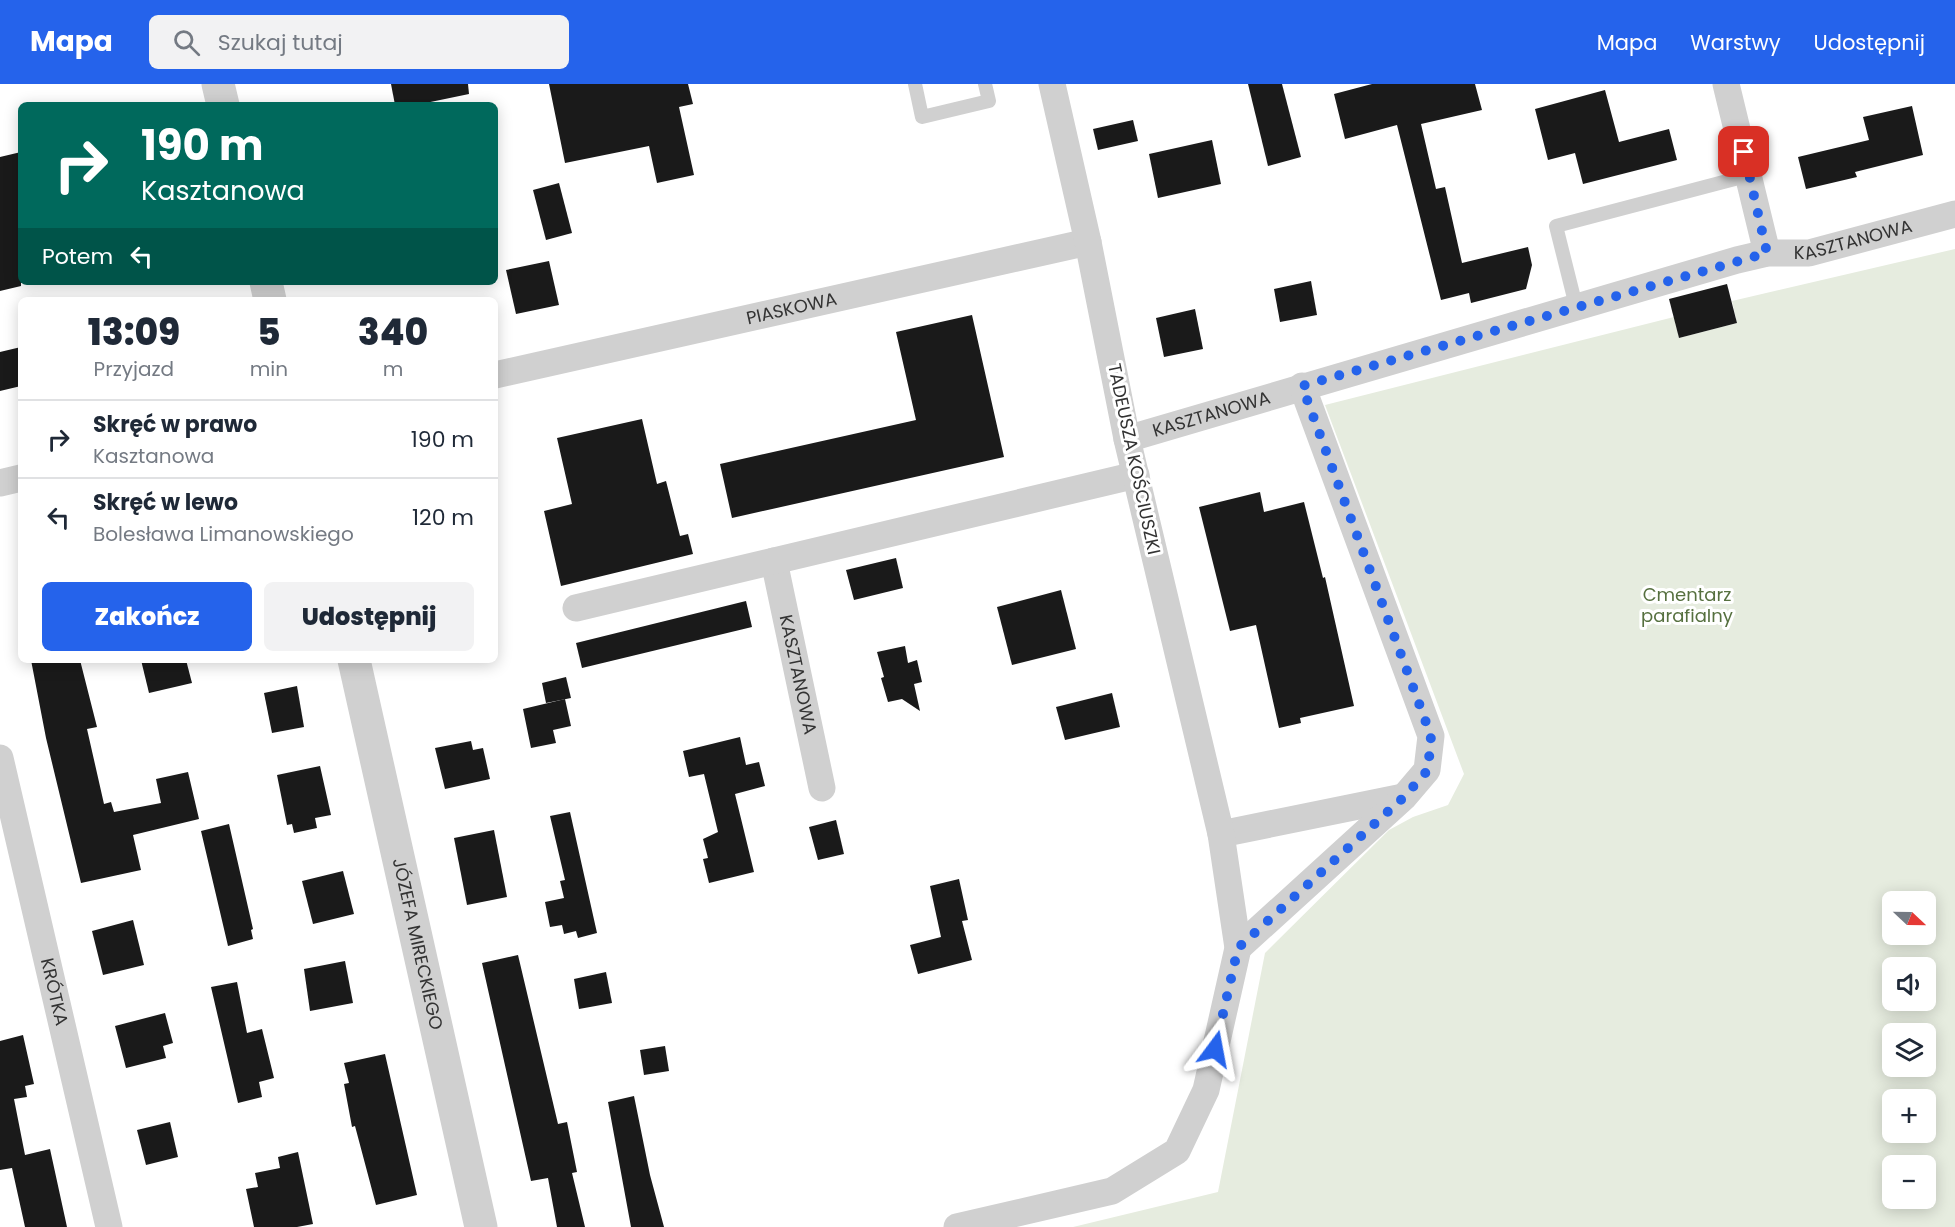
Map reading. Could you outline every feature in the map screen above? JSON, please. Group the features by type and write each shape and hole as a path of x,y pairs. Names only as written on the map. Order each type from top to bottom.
{"street":[{"path":"218,84 222,102"},
{"name":"TADEUSZA KOŚCIUSZKI","path":"1052,84 1088,242 1127,439 1221,834 1238,948"},
{"path":"1726,84 1750,175 1767,253"},
{"name":"KASZTANOWA","path":"1127,439 1576,306 1767,253 1809,253 1955,214"},
{"name":"PIASKOWA","path":"498,374 1088,242"},
{"path":"957,1227 1112,1191 1177,1151 1206,1090 1238,948 1404,797 1428,770 1431,736 1302,386"},
{"path":"576,608 1136,475"},
{"path":"0,483 18,479"},
{"name":"KASZTANOWA","path":"774,561 822,788"},
{"name":"JÓZEFA MIRECKIEGO","path":"355,663 481,1227"},
{"name":"KRÓTKA","path":"0,758 109,1227"},
{"path":"1221,834 1404,797"}],"lane":[{"path":"915,84 922,117 989,101 985,84"},
{"path":"1576,306 1556,226 1750,175"}],"green space":[{"name":"Cmentarz parafialny","path":"1955,249 1955,1227 1073,1227 1218,1192 1265,953 1389,830 1413,817 1448,805 1464,774 1325,405 1674,317 1679,338 1737,323 1732,301"}],"building":[{"path":"391,84 468,84 469,94 430,102 394,102"},
{"path":"549,84 688,84 693,104 679,107 694,175 657,183 649,146 565,163"},
{"path":"1248,84 1282,84 1301,157 1268,166"},
{"path":"1372,84 1475,84 1482,110 1421,124 1436,189 1445,187 1462,263 1528,247 1532,265 1526,289 1471,303 1469,293 1441,300 1397,125 1345,139 1334,94"},
{"path":"1605,90 1619,142 1669,129 1677,160 1583,184 1575,153 1548,160 1535,109"},
{"path":"1912,106 1923,155 1855,172 1857,177 1806,189 1798,157 1869,140 1863,117"},
{"path":"1133,120 1138,141 1098,150 1093,129"},
{"path":"1212,140 1221,184 1158,198 1149,154"},
{"path":"18,153 18,285 21,286 0,291 0,157"},
{"path":"559,183 572,233 546,240 533,190"},
{"path":"549,261 559,305 516,314 506,270"},
{"path":"1311,281 1317,315 1280,322 1274,289"},
{"path":"1727,284 1737,323 1679,338 1669,299"},
{"path":"1195,309 1203,349 1164,357 1156,318"},
{"path":"972,315 1004,457 732,518 720,464 916,420 896,332"},
{"path":"18,348 18,387 0,391 0,352"},
{"path":"642,419 657,484 666,481 680,536 688,534 693,554 561,586 544,511 572,504 557,438"},
{"path":"1260,492 1264,512 1304,502 1323,578 1325,577 1354,706 1300,718 1301,723 1279,728 1256,625 1230,631 1199,507"},
{"path":"896,558 903,588 854,600 846,570"},
{"path":"1061,590 1076,649 1012,665 997,607"},
{"path":"746,601 752,627 582,668 576,643"},
{"path":"905,646 908,663 917,660 922,682 914,684 920,711 902,699 888,702 881,678 884,677 877,652"},
{"path":"32,663 81,663 97,727 87,729 104,804 111,802 114,812 161,803 156,779 188,772 199,819 133,835 141,870 81,883 46,738"},
{"path":"142,663 187,663 192,683 149,693"},
{"path":"566,677 571,698 546,703 542,683"},
{"path":"297,686 304,727 272,733 264,693"},
{"path":"1112,693 1120,727 1065,740 1056,707"},
{"path":"565,699 571,726 553,730 556,743 531,748 523,709"},
{"path":"740,737 746,765 759,762 765,786 735,794 754,872 709,883 703,859 708,858 703,839 718,832 704,774 689,777 683,751"},
{"path":"471,741 473,750 483,748 490,779 445,789 435,748"},
{"path":"320,766 331,815 315,818 317,828 294,833 292,824 287,825 277,775"},
{"path":"570,812 597,933 578,938 576,931 564,934 562,925 550,927 545,902 564,898 560,881 565,880 550,816"},
{"path":"836,820 844,854 818,860 809,827"},
{"path":"229,824 253,929 251,930 253,939 228,946 201,831"},
{"path":"494,830 507,897 467,905 454,838"},
{"path":"343,871 354,914 313,924 302,881"},
{"path":"959,879 968,920 962,921 972,960 918,974 910,945 941,937 930,886"},
{"path":"133,920 144,965 103,975 92,931"},
{"path":"518,955 558,1124 567,1122 577,1172 572,1173 585,1227 557,1227 548,1178 531,1181 482,963"},
{"path":"345,961 353,1003 310,1011 304,969"},
{"path":"606,972 612,1003 579,1009 574,979"},
{"path":"237,982 247,1033 262,1029 274,1078 259,1082 262,1097 238,1103 211,987"},
{"path":"165,1013 173,1043 163,1046 166,1058 126,1068 115,1026"},
{"path":"23,1035 34,1084 25,1086 27,1097 14,1099 25,1155 50,1149 67,1227 25,1227 12,1168 0,1170 0,1041"},
{"path":"665,1046 669,1071 644,1075 640,1050"},
{"path":"385,1054 417,1195 376,1205 355,1126 352,1127 344,1084 349,1083 344,1063"},
{"path":"634,1096 650,1175 664,1227 631,1227 608,1102"},
{"path":"170,1122 178,1157 146,1165 137,1130"},
{"path":"298,1152 313,1224 297,1227 254,1227 246,1189 258,1187 255,1173 280,1168 278,1157"}],"route":[{"path":"1215,1049 1238,948 1404,797 1428,770 1431,736 1302,386 1767,253 1744,152"}]}
